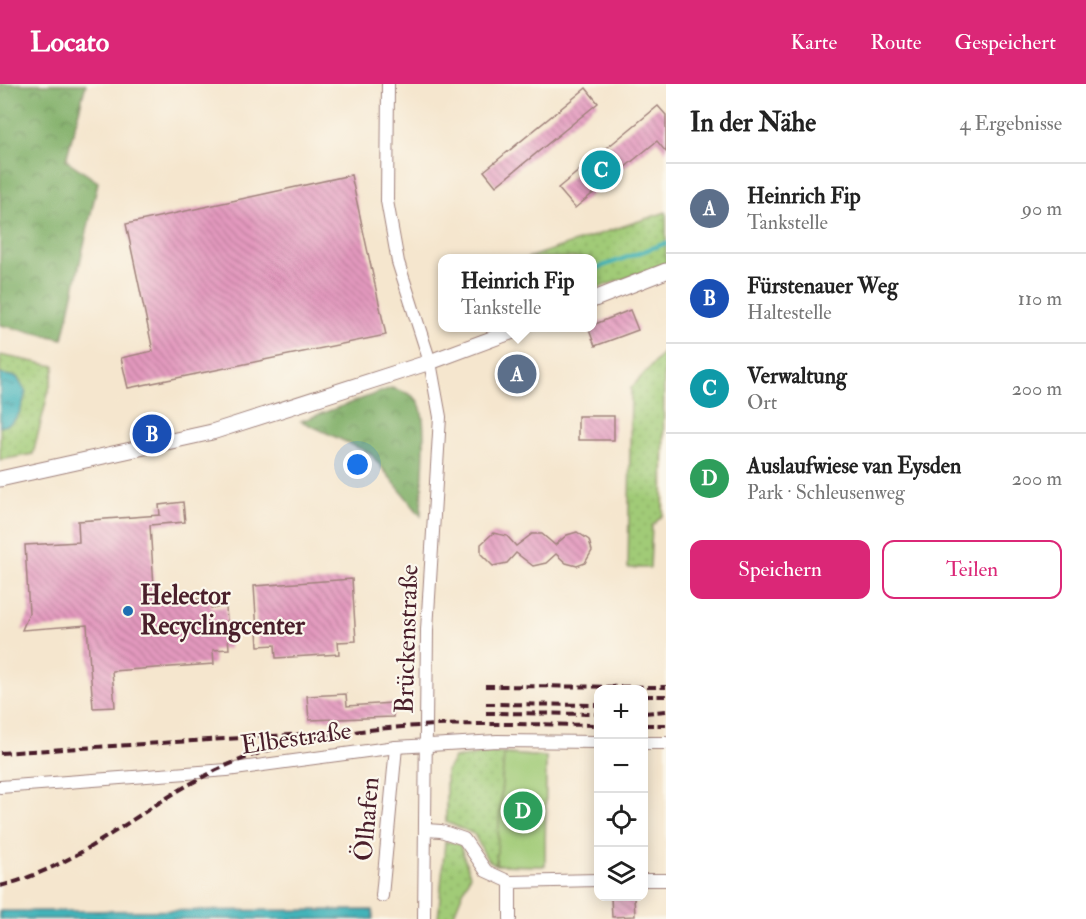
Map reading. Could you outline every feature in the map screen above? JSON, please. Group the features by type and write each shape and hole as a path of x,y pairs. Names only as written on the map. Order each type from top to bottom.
{"street":[{"name":"Brückenstraße","path":"388,84 387,201 398,262 430,362 440,417 427,630 424,919"},
{"path":"597,298 666,271"},
{"path":"0,479 212,432 430,362 508,332"},
{"name":"Elbestraße","path":"0,787 227,770 396,747 497,741 594,742"},
{"path":"648,743 666,743"},
{"name":"Ölhafen","path":"382,896 396,747"},
{"path":"426,830 441,831 464,839 486,871 510,882 594,880"},
{"path":"648,880 666,880"},
{"path":"510,882 510,919"}],"green space":[{"path":"0,84 86,84 66,160 98,182 63,339 0,325"},
{"path":"666,212 666,264 597,288 597,254 539,254"},
{"path":"664,352 663,515 652,526 650,568 628,568 631,388"},
{"path":"0,355 55,366 33,454 0,460"},
{"path":"391,388 414,397 422,412 424,441 421,516 370,453 301,421"},
{"path":"494,753 546,757 545,866 496,865 487,859 474,834 446,822 446,771 454,758"},
{"path":"504,754 546,757 545,866 496,865"},
{"path":"445,842 460,845 470,875 452,919 438,919"}],"water":[{"path":"0,374 17,377 26,392 16,419 0,427"},
{"path":"373,910 373,919 0,919 0,911"}],"building":[{"path":"586,88 598,103 496,186 484,171"},
{"path":"658,106 666,115 666,152 657,141 575,208 558,188"},
{"path":"351,175 386,335 128,388 121,358 153,351 126,224"},
{"path":"630,310 638,330 595,346 590,332 597,332 597,323"},
{"path":"578,416 614,416 614,440 578,440"},
{"name":"Helector Recyclingcenter","path":"183,502 185,522 150,525 155,602 210,598 211,608 226,607 229,649 213,650 214,664 112,671 115,707 93,708 87,625 22,630 29,613 25,545 79,542 78,521 160,515 159,505"},
{"path":"577,532 589,540 592,551 585,563 577,566 566,563 556,554 546,563 533,566 516,553 507,563 493,566 481,554 481,544 493,533 507,536 516,546 532,534 542,534 555,545 567,535"},
{"path":"352,579 356,641 338,642 339,654 276,658 275,645 258,646 254,586"},
{"path":"346,694 347,706 392,703 393,717 309,720 307,696"},
{"path":"611,901 634,901 635,916 612,917"}],"waterway":[{"path":"597,268 666,243"}],"railway":[{"path":"485,686 666,687"},
{"path":"648,696 666,696"},
{"path":"486,704 594,705"},
{"path":"648,713 666,711"},
{"path":"486,713 594,714"},
{"path":"0,886 60,864 191,783 263,752 309,740 405,727 503,724 594,725"},
{"path":"648,725 666,725"},
{"path":"0,753 305,734"}],"place":[{"name":"Verwaltung","path":"601,170"},
{"name":"Heinrich Fip","path":"517,374"},
{"name":"Fürstenauer Weg","path":"152,434"},
{"name":"Helector Recyclingcenter","path":"128,611"},
{"name":"Auslaufwiese van Eysden","path":"523,811"}]}
